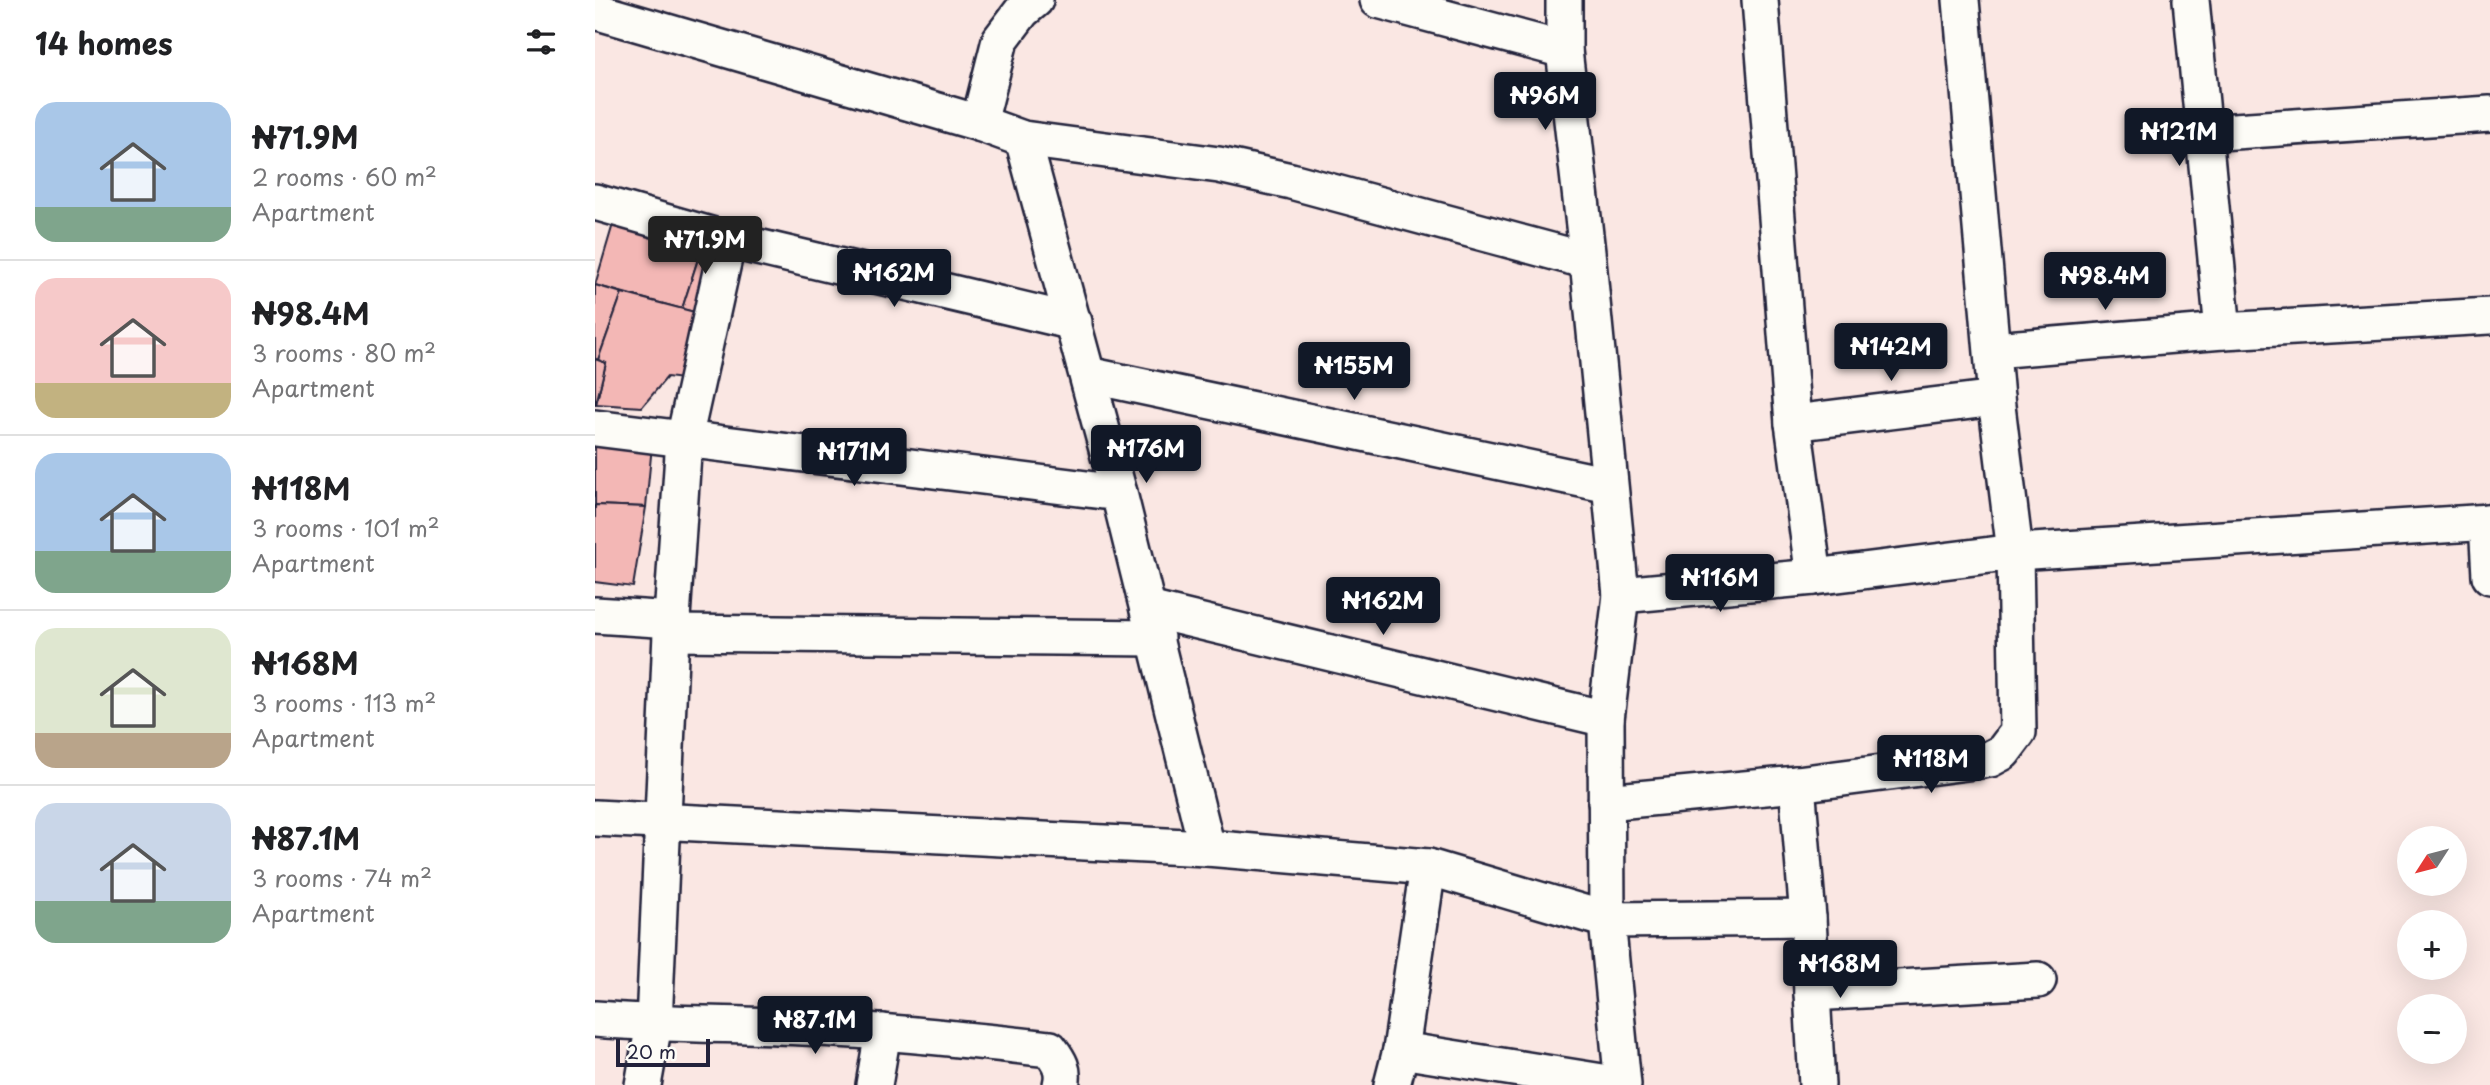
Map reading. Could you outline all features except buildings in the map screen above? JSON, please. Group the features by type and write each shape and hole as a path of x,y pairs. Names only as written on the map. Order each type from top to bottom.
{"street":[{"path":"979,123 1000,40 1035,0"},
{"path":"1378,0 1564,50"},
{"path":"1401,1051 1622,1085 1607,920 1605,719 1621,595 1564,50 1564,0"},
{"path":"1761,0 1793,423 1814,577"},
{"path":"1606,802 1797,784 1990,759 2003,752 2018,732 2015,552 1996,398 1961,0"},
{"path":"2192,0 2223,331"},
{"path":"595,11 979,123 1023,139 1219,165 1291,181 1588,261"},
{"path":"2204,133 2490,114"},
{"path":"1023,139 1119,493 1207,848"},
{"path":"595,202 728,240 1074,322"},
{"path":"643,1085 654,1024 672,626 684,439 728,240"},
{"path":"1993,350 2223,331 2490,316"},
{"path":"1088,375 1609,485"},
{"path":"1793,423 1996,398"},
{"path":"595,428 1119,493"},
{"path":"1621,595 1814,577 2015,552 2489,522 2490,576"},
{"path":"595,615 672,626 1152,624 1605,719"},
{"path":"1797,784 1817,1085"},
{"path":"595,818 1207,848 1428,867 1607,920 1808,918"},
{"path":"1392,1085 1401,1051 1428,867"},
{"path":"1812,993 2038,980"},
{"path":"595,1019 654,1024 778,1026 883,1032 1050,1049 1060,1062 1063,1075 1061,1085"},
{"path":"874,1085 883,1032"}]}
